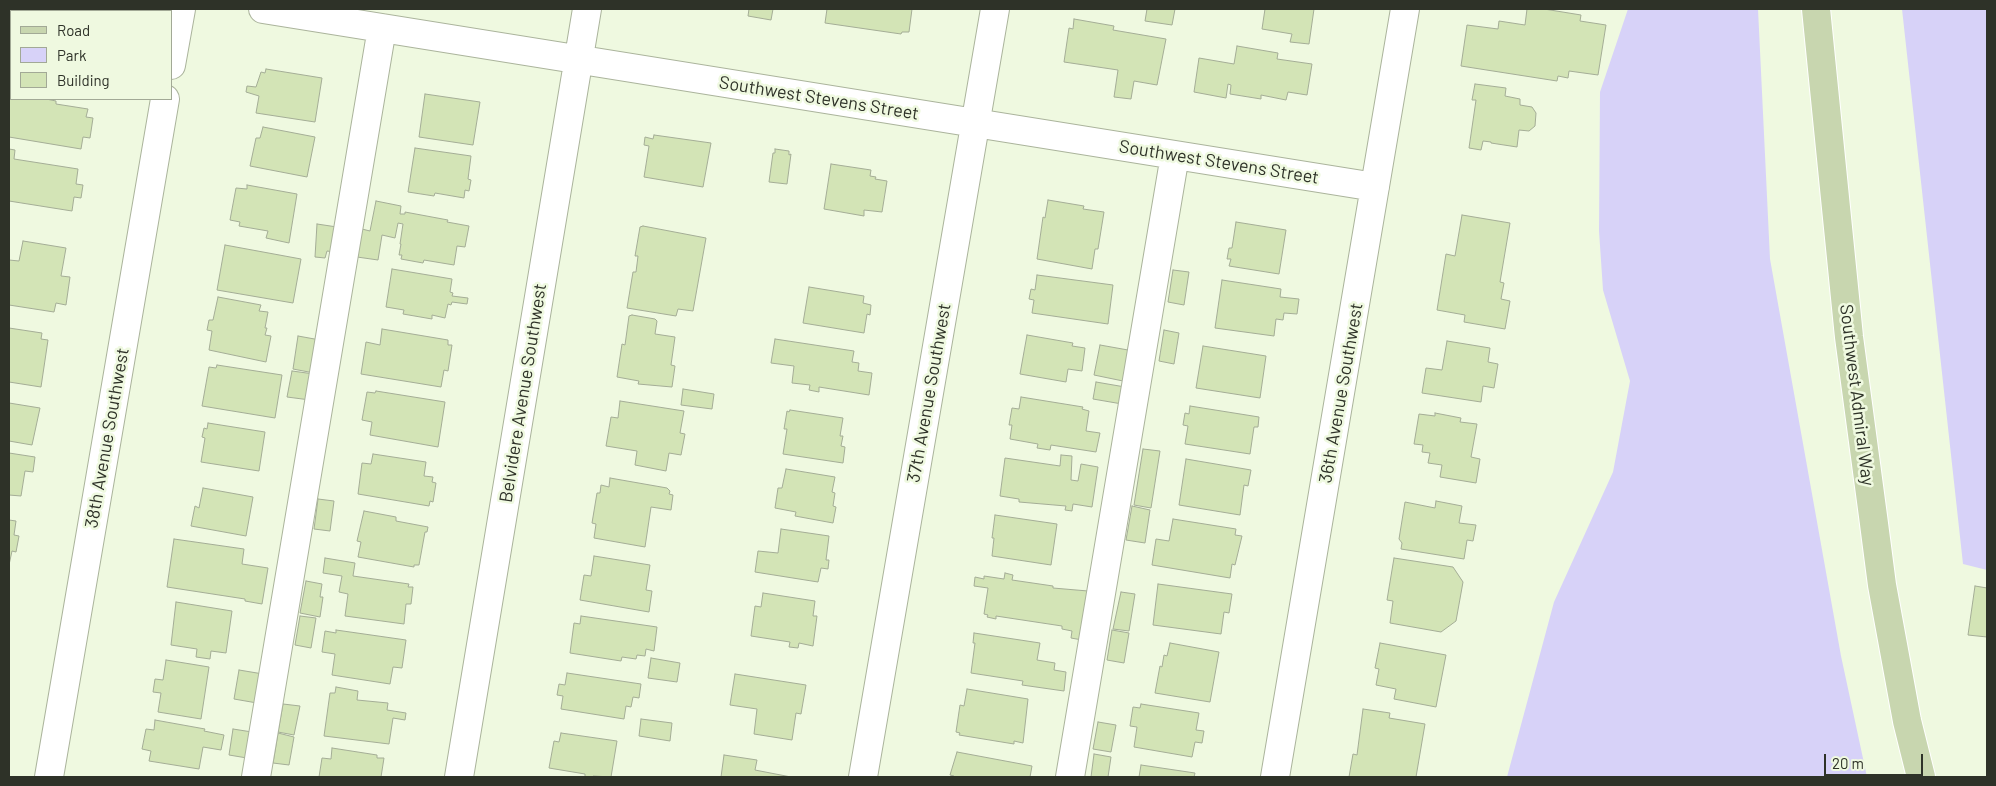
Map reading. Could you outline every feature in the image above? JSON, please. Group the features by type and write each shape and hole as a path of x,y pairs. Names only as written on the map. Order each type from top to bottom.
{"main road":[{"name":"Southwest Admiral Way","path":"1816,9 1848,337 1882,585 1902,692 1921,777"}],"street":[{"path":"172,59 181,9"},
{"name":"Southwest Stevens Street","path":"263,9 1376,187"},
{"name":"Belvidere Avenue Southwest","path":"459,777 587,9"},
{"name":"37th Avenue Southwest","path":"863,777 995,9"},
{"name":"36th Avenue Southwest","path":"1275,777 1405,9"},
{"path":"256,777 382,28"},
{"name":"38th Avenue Southwest","path":"49,777 165,100"},
{"path":"1070,777 1175,155"}],"green space":[{"path":"1628,9 1758,9 1770,259 1841,656 1867,777 1507,777 1554,602 1613,472 1630,381 1603,290 1599,231 1600,92"},
{"path":"1902,9 1987,9 1987,570 1963,564"}],"building":[{"path":"749,9 773,9 771,20 748,16"},
{"path":"827,9 912,9 909,32 902,32 901,34 825,23"},
{"path":"1147,9 1175,9 1172,25 1145,21"},
{"path":"1265,9 1314,9 1309,44 1290,42 1292,34 1262,29"},
{"path":"1527,9 1544,9 1581,15 1580,21 1606,25 1598,75 1569,71 1568,78 1558,76 1557,81 1461,66 1467,25 1498,29 1499,21 1525,25"},
{"path":"1074,19 1114,26 1113,30 1166,39 1157,85 1134,81 1131,99 1114,97 1118,70 1064,62 1069,28 1073,29"},
{"path":"1237,46 1278,53 1277,59 1312,64 1307,95 1288,92 1286,100 1261,95 1261,99 1230,94 1231,85 1228,84 1226,98 1194,92 1199,58 1234,64"},
{"path":"266,69 322,78 315,122 256,113 259,96 246,92 247,86 256,87 261,72 265,73"},
{"path":"1475,84 1506,88 1505,96 1520,99 1520,105 1532,107 1536,113 1535,126 1529,131 1519,130 1517,147 1483,141 1481,150 1469,148 1476,100 1472,100"},
{"path":"9,92 10,100 56,101 56,104 88,109 86,117 93,118 90,138 83,137 81,149 9,137"},
{"path":"425,94 480,102 473,145 419,137"},
{"path":"263,127 315,137 307,177 250,166 256,138 260,138"},
{"path":"654,135 711,143 703,187 644,177 649,146 644,145 645,137 653,139"},
{"path":"415,148 471,156 468,179 471,180 469,191 465,190 464,198 435,193 434,196 408,192"},
{"path":"9,149 15,150 14,159 78,169 76,184 83,185 81,198 74,197 72,211 9,201"},
{"path":"775,149 789,151 789,155 791,154 787,184 769,182"},
{"path":"831,164 871,170 870,176 887,181 882,212 864,210 864,216 824,209"},
{"path":"247,185 297,194 289,243 266,238 268,231 239,226 240,222 230,220 236,188 247,189"},
{"path":"1048,200 1084,206 1083,209 1104,212 1098,249 1095,249 1092,269 1037,259 1043,217 1045,218"},
{"path":"376,201 401,206 400,214 405,214 405,212 469,226 465,247 457,246 454,265 424,260 423,263 401,259 402,255 399,255 403,224 398,223 395,238 382,235 378,260 357,257 362,229 370,231"},
{"path":"1462,215 1510,223 1500,282 1504,283 1501,299 1510,301 1505,329 1464,322 1465,315 1437,310 1446,254 1455,256"},
{"path":"1236,222 1286,230 1279,274 1229,266 1231,259 1227,259 1229,248 1232,248"},
{"path":"317,224 337,227 334,252 327,251 325,258 315,257"},
{"path":"640,227 706,238 693,311 678,309 676,316 627,308 633,272 636,272 638,256 635,256"},
{"path":"23,241 66,248 61,276 70,277 66,305 56,303 54,312 9,305 9,260 19,261"},
{"path":"225,245 301,259 293,303 217,290"},
{"path":"392,269 452,279 450,292 453,293 452,296 468,298 467,304 452,302 451,305 448,304 445,318 432,315 432,319 403,314 404,310 386,307"},
{"path":"1173,270 1189,272 1184,305 1168,302"},
{"path":"1037,275 1113,285 1108,324 1032,313 1034,300 1029,299 1031,289 1035,290"},
{"path":"1222,280 1281,289 1280,297 1299,299 1297,314 1284,313 1283,320 1276,319 1274,336 1215,328"},
{"path":"809,287 864,296 863,303 871,305 870,315 867,314 864,333 803,323"},
{"path":"218,297 261,305 259,311 268,312 265,335 271,336 266,362 209,350 212,331 207,330 209,320 213,320"},
{"path":"629,316 655,319 657,321 655,334 675,337 671,365 675,366 672,387 638,384 639,381 617,377 622,344 625,345"},
{"path":"9,328 42,333 41,339 48,340 41,387 9,382"},
{"path":"382,329 448,340 448,345 452,345 448,371 444,370 441,387 361,374 366,342 380,345"},
{"path":"1164,330 1179,333 1174,364 1159,361"},
{"path":"1027,335 1073,343 1072,346 1085,348 1082,371 1068,369 1066,382 1020,374"},
{"path":"298,336 320,340 314,373 293,369"},
{"path":"775,339 854,351 852,362 859,363 858,371 872,373 869,395 819,387 819,392 809,390 810,385 792,383 794,366 771,363"},
{"path":"1447,341 1490,348 1488,362 1498,364 1494,388 1483,386 1481,402 1422,393 1426,368 1442,370"},
{"path":"1100,345 1128,350 1123,381 1094,375"},
{"path":"1203,346 1266,356 1260,398 1196,388"},
{"path":"217,365 282,375 275,418 202,406 209,367 216,368"},
{"path":"292,371 314,374 310,400 287,397"},
{"path":"1096,382 1125,387 1122,404 1093,399"},
{"path":"683,389 714,394 712,409 681,405"},
{"path":"376,391 445,402 438,447 370,435 372,422 362,420 367,392 375,393"},
{"path":"1021,397 1083,407 1082,409 1089,411 1086,431 1100,433 1096,452 1051,445 1050,450 1037,448 1038,444 1010,439 1012,425 1009,425 1012,408 1019,409"},
{"path":"620,401 684,411 680,433 685,434 681,455 669,453 666,471 635,465 637,451 606,446 611,417 618,418"},
{"path":"9,403 40,408 32,445 9,441"},
{"path":"1190,406 1259,417 1258,427 1254,427 1250,454 1185,444 1188,426 1183,425 1185,413 1189,414"},
{"path":"790,410 843,418 840,436 843,436 841,446 845,447 843,463 783,454 787,429 784,429 787,411 789,412"},
{"path":"1435,413 1461,418 1460,422 1477,424 1471,457 1480,459 1476,483 1440,477 1442,465 1428,463 1430,453 1422,452 1423,445 1414,444 1419,414 1435,416"},
{"path":"208,423 265,432 259,471 201,462 205,438 202,437 204,428 207,429"},
{"path":"1143,449 1160,451 1151,508 1134,505"},
{"path":"9,453 35,457 33,472 25,471 21,496 9,495"},
{"path":"373,454 426,462 424,476 433,477 432,482 436,483 433,502 430,501 429,506 358,494 362,463 371,464"},
{"path":"1061,455 1072,456 1071,480 1078,481 1081,464 1098,467 1092,507 1073,504 1072,511 1065,510 1066,506 1019,502 1019,499 1000,496 1005,458 1060,466"},
{"path":"1186,459 1251,470 1248,486 1244,485 1240,515 1179,505"},
{"path":"786,469 835,477 832,492 835,493 833,506 836,507 833,523 795,516 796,512 775,508 778,488 782,488"},
{"path":"610,478 667,488 670,491 669,494 673,495 671,510 651,507 645,547 594,538 596,524 592,523 597,493 600,493 601,485 609,487"},
{"path":"203,488 253,497 246,536 191,526 195,506 199,508"},
{"path":"318,499 334,501 330,531 314,529"},
{"path":"1436,501 1462,506 1459,523 1476,525 1473,541 1467,540 1464,559 1401,549 1402,543 1399,539 1405,502 1435,508"},
{"path":"1132,506 1150,510 1145,543 1126,540"},
{"path":"364,511 396,517 396,521 428,527 427,532 425,532 419,565 414,565 414,567 358,557 361,542 357,541"},
{"path":"995,515 1057,524 1051,565 992,556"},
{"path":"1173,519 1236,529 1235,535 1242,536 1235,565 1232,564 1230,578 1152,565 1156,539 1169,541"},
{"path":"9,520 16,521 14,535 19,536 16,552 12,551 9,565"},
{"path":"781,529 829,536 826,560 829,560 828,569 821,568 818,582 755,572 758,551 778,553"},
{"path":"174,539 244,549 242,564 268,568 262,604 245,601 245,599 167,587"},
{"path":"594,556 650,565 646,590 652,591 649,612 580,600 584,575 591,576"},
{"path":"325,558 355,563 353,576 409,584 408,587 413,587 411,604 406,604 404,624 345,616 348,594 339,592 342,576 323,573"},
{"path":"1394,558 1453,567 1463,582 1456,621 1441,632 1390,623 1393,601 1387,600"},
{"path":"1005,573 1013,575 1012,580 1053,586 1053,588 1088,591 1082,640 1071,638 1072,631 1062,629 1062,626 996,616 996,619 987,617 988,615 984,614 988,588 974,586 975,577 984,579 984,576 1004,579"},
{"path":"306,581 322,584 320,597 323,597 320,617 300,613"},
{"path":"1158,584 1232,594 1229,613 1224,612 1221,634 1153,625"},
{"path":"1975,586 1987,588 1987,637 1968,635"},
{"path":"1121,592 1135,594 1129,631 1113,629"},
{"path":"763,593 815,601 813,616 817,616 813,646 799,643 798,648 789,647 790,642 751,636 755,606 761,607"},
{"path":"176,602 232,611 226,653 211,651 210,659 196,657 197,649 171,645"},
{"path":"300,616 316,618 311,648 295,645"},
{"path":"581,616 657,627 654,651 646,649 645,656 637,655 636,659 622,657 621,661 570,653 574,623 580,624"},
{"path":"336,630 406,640 402,668 393,667 390,684 332,675 335,654 322,652 325,631 336,633"},
{"path":"1112,630 1129,633 1124,663 1107,660"},
{"path":"974,633 1040,643 1037,660 1055,663 1054,670 1066,672 1064,691 1022,685 1023,681 971,673 975,643 973,643"},
{"path":"1170,643 1219,652 1210,702 1155,693 1160,666 1162,667 1164,655 1167,656"},
{"path":"1380,643 1446,655 1436,707 1394,699 1396,689 1376,685 1379,669 1375,668"},
{"path":"651,658 680,663 677,682 648,678"},
{"path":"166,660 209,667 201,719 158,712 161,693 153,692 155,679 163,680"},
{"path":"239,670 263,674 257,703 234,699"},
{"path":"567,673 641,684 639,698 633,697 631,707 626,706 624,719 561,709 563,696 557,695 559,684 565,685"},
{"path":"735,674 806,685 801,714 796,713 792,740 754,734 757,709 730,705"},
{"path":"336,687 358,691 357,700 388,703 387,710 406,713 405,720 393,718 389,744 324,736 330,693 335,693"},
{"path":"967,689 1028,699 1023,743 1014,741 1014,744 959,735 960,733 956,732 960,705 964,706"},
{"path":"283,704 300,706 294,735 278,732"},
{"path":"1141,704 1199,713 1196,730 1204,731 1202,743 1195,742 1192,757 1134,747 1137,727 1130,726 1133,707 1140,708"},
{"path":"1363,709 1390,713 1389,718 1425,724 1416,777 1349,777 1353,754 1357,755"},
{"path":"641,719 672,723 670,741 639,736"},
{"path":"155,720 205,729 204,731 224,735 221,750 203,747 199,769 149,761 151,751 142,749 146,729 154,730"},
{"path":"1098,722 1116,725 1111,752 1093,749"},
{"path":"233,729 252,732 247,758 229,755"},
{"path":"278,733 294,737 289,765 273,763"},
{"path":"561,733 617,741 611,777 585,777 585,774 549,768 554,741 559,742"},
{"path":"332,748 377,755 377,758 384,758 381,777 319,777 322,758 331,759"},
{"path":"957,752 1032,766 1030,777 953,777 950,775"},
{"path":"1094,754 1111,757 1108,777 1091,777"},
{"path":"724,755 757,760 755,770 791,777 721,777"},
{"path":"1141,765 1195,773 1194,777 1139,777"}]}
